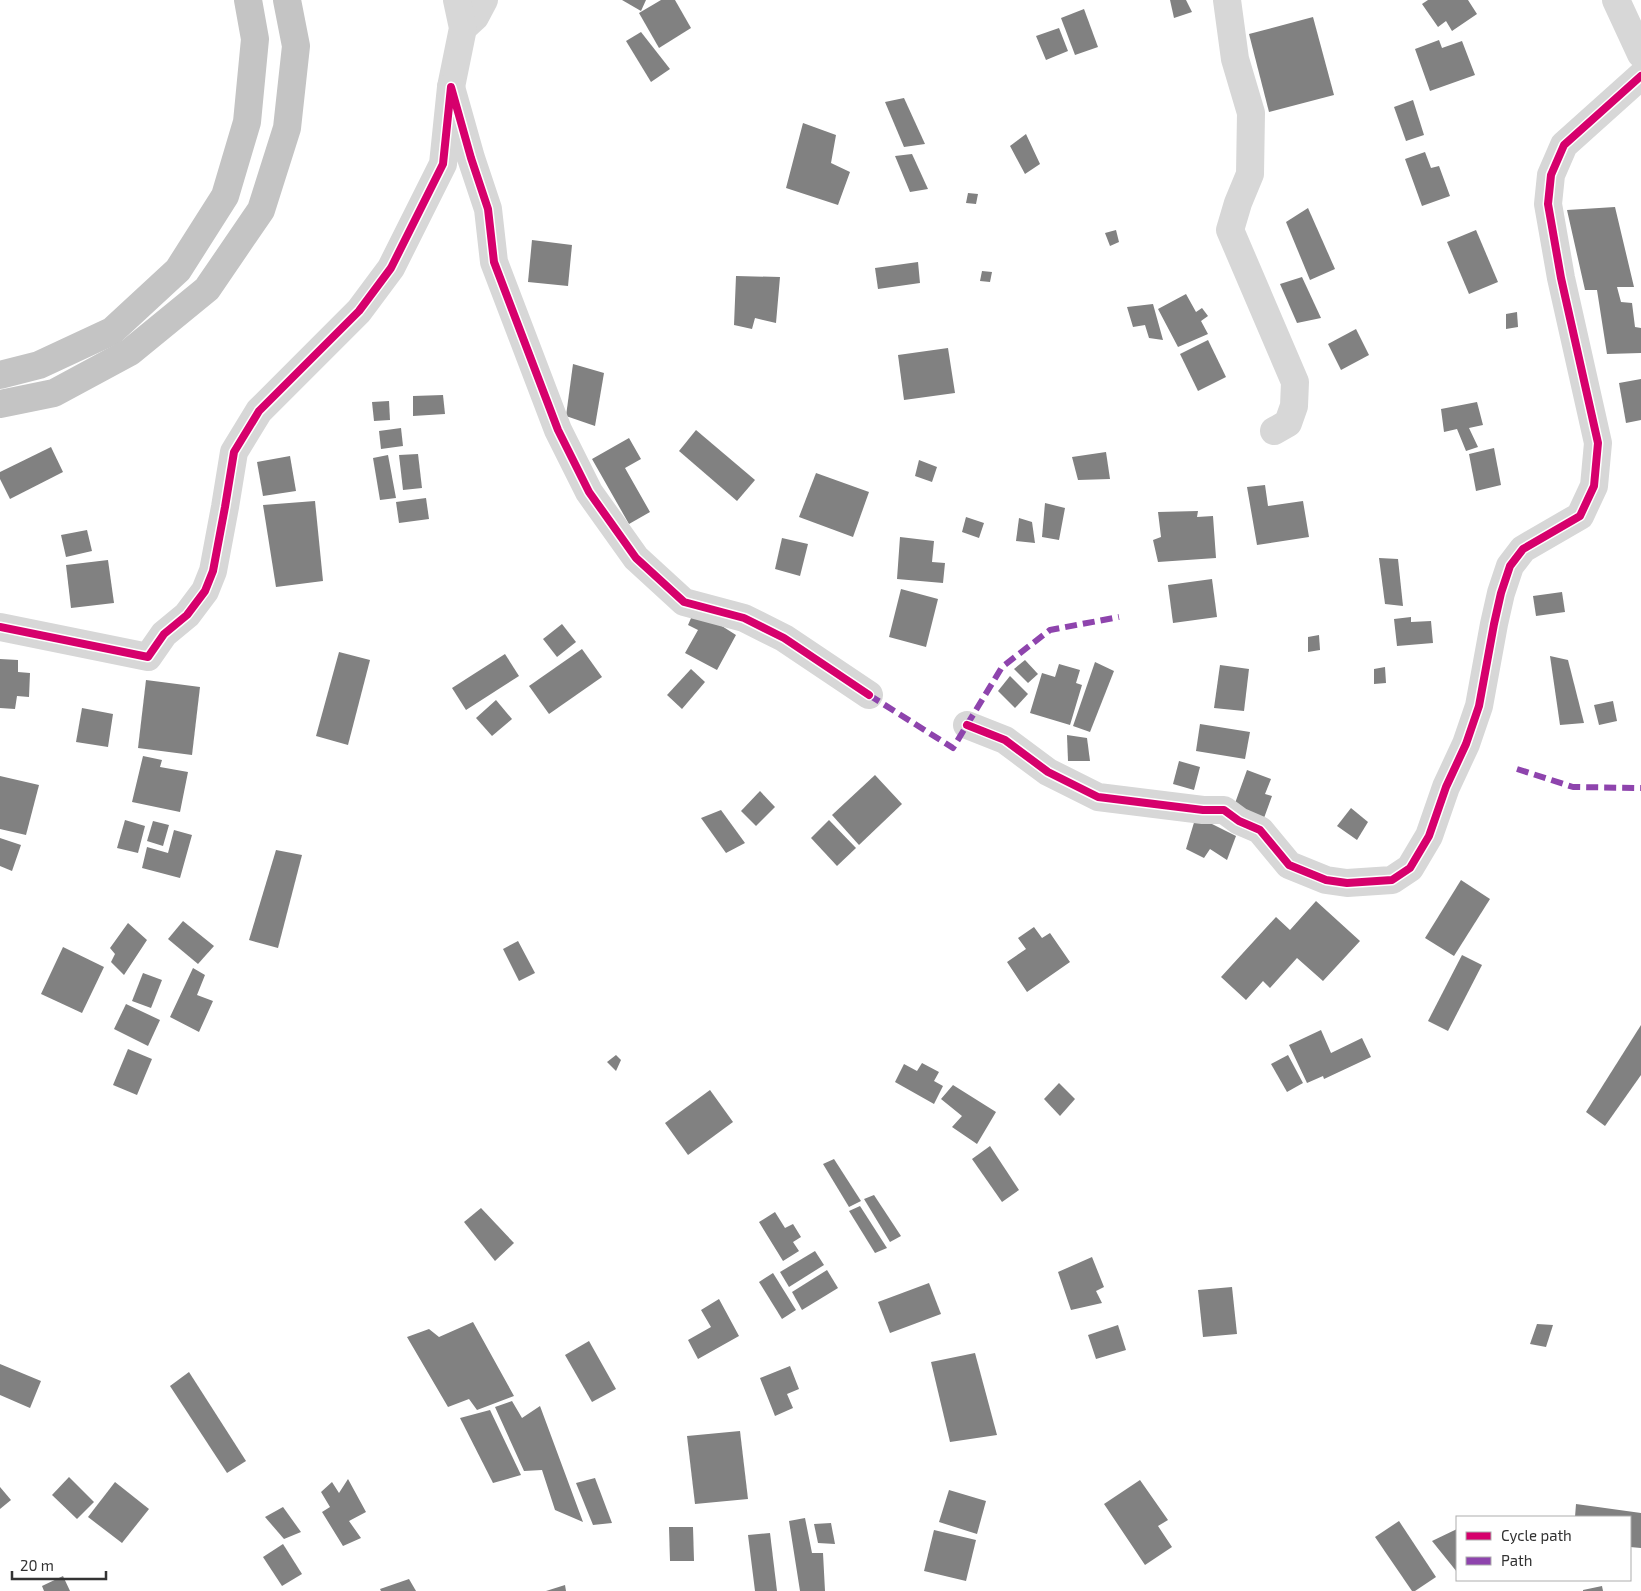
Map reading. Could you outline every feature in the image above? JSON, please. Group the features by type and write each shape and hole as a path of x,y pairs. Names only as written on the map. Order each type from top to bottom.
{"highway":[{"path":"0,375 39,365 112,331 178,270 224,196 247,122 255,39 248,0"},
{"path":"0,404 54,393 130,352 206,289 261,210 287,128 296,46 287,0"}],"street":[{"path":"0,627 148,657 164,634 187,615 205,591 212,571 234,452 259,411 359,311 392,268 443,164 451,87 463,28 457,0"},
{"path":"463,28 475,18 484,0"},
{"path":"1227,0 1235,59 1251,113 1250,174 1238,203 1230,230 1295,382 1294,406 1288,422 1274,432"},
{"path":"1616,0 1641,54"},
{"path":"967,725 1005,740 1048,772 1098,796 1203,810 1224,810 1260,830 1289,865 1326,880 1347,883 1392,880 1410,868 1429,836 1446,787 1466,744 1479,706 1494,624 1510,566 1522,549 1580,516 1594,486 1598,443 1561,278 1548,204 1551,175 1564,145 1641,76"},
{"path":"451,87 488,210 494,262 558,430 589,492 636,558 684,602 744,618 784,638 869,694"}],"building":[{"path":"622,0 646,0 641,11"},
{"path":"661,0 675,0 691,28 659,48 639,13"},
{"path":"1170,0 1186,0 1192,12 1174,18"},
{"path":"1428,0 1468,0 1477,14 1452,31 1446,21 1438,27 1422,4"},
{"path":"1084,9 1098,47 1075,55 1061,18"},
{"path":"1313,17 1334,95 1269,112 1249,34"},
{"path":"1059,28 1068,51 1046,60 1036,36"},
{"path":"641,32 670,69 651,82 626,41"},
{"path":"1439,40 1442,48 1462,41 1475,75 1430,91 1415,49"},
{"path":"904,98 925,144 904,147 885,102"},
{"path":"1413,100 1424,135 1406,141 1394,107"},
{"path":"803,123 836,135 831,163 850,172 838,205 786,188"},
{"path":"1026,134 1040,164 1025,174 1010,146"},
{"path":"1425,152 1431,168 1439,166 1450,196 1422,206 1405,159"},
{"path":"912,154 928,189 910,192 895,156"},
{"path":"968,193 978,194 976,204 966,203"},
{"path":"1615,207 1634,287 1617,287 1621,302 1632,303 1635,327 1641,328 1641,353 1607,354 1597,290 1585,290 1567,210"},
{"path":"1308,208 1335,269 1310,280 1286,222"},
{"path":"1116,230 1119,242 1110,246 1105,233"},
{"path":"1476,230 1498,282 1469,294 1447,242"},
{"path":"532,240 572,245 568,286 528,282"},
{"path":"918,262 920,283 878,289 875,268"},
{"path":"982,271 992,272 990,282 980,281"},
{"path":"736,276 780,277 776,323 755,318 752,329 734,325"},
{"path":"1302,277 1321,318 1297,323 1280,284"},
{"path":"1186,294 1196,312 1202,308 1208,316 1201,321 1208,334 1178,347 1158,309"},
{"path":"1153,304 1163,340 1149,338 1145,325 1133,327 1127,307"},
{"path":"1517,312 1518,327 1506,329 1506,314"},
{"path":"1356,329 1369,355 1341,370 1328,344"},
{"path":"1208,340 1226,377 1198,391 1180,354"},
{"path":"948,348 955,393 904,400 898,355"},
{"path":"573,364 604,373 595,426 566,416"},
{"path":"1641,379 1641,420 1626,423 1619,383"},
{"path":"443,395 445,414 413,416 413,396"},
{"path":"389,401 390,420 374,421 372,402"},
{"path":"1477,402 1483,425 1469,428 1478,447 1466,451 1457,429 1444,432 1441,409"},
{"path":"401,428 403,446 381,449 379,431"},
{"path":"696,430 755,480 737,501 679,451"},
{"path":"629,438 641,459 625,468 650,512 629,524 592,459"},
{"path":"51,447 63,472 10,499 0,479 0,472"},
{"path":"1494,448 1501,485 1476,491 1469,454"},
{"path":"1106,452 1110,479 1078,480 1072,457"},
{"path":"418,454 422,488 403,490 399,455"},
{"path":"388,455 396,498 380,500 373,458"},
{"path":"290,456 296,491 263,496 257,462"},
{"path":"919,460 937,467 932,482 915,476"},
{"path":"816,473 869,492 853,537 799,517"},
{"path":"1265,485 1268,506 1303,501 1309,537 1257,545 1247,487"},
{"path":"426,498 429,519 399,523 396,502"},
{"path":"315,501 323,581 276,587 263,505"},
{"path":"1045,503 1065,508 1059,540 1042,537"},
{"path":"1198,511 1197,517 1213,516 1216,558 1158,562 1153,540 1161,537 1158,512"},
{"path":"966,517 984,523 979,538 962,532"},
{"path":"1019,518 1032,522 1035,543 1016,541"},
{"path":"87,530 92,551 66,557 61,535"},
{"path":"900,537 934,541 932,562 945,563 943,583 897,579"},
{"path":"782,538 808,544 800,576 775,569"},
{"path":"1379,558 1398,559 1403,606 1385,604"},
{"path":"108,560 114,603 71,608 66,565"},
{"path":"1212,579 1217,617 1173,623 1168,585"},
{"path":"901,589 938,599 926,647 889,637"},
{"path":"1562,592 1565,612 1536,616 1533,596"},
{"path":"695,609 736,635 717,670 685,653 698,630 688,625"},
{"path":"1411,617 1411,622 1431,621 1433,643 1397,646 1394,619"},
{"path":"562,624 576,642 557,657 543,639"},
{"path":"1319,635 1320,650 1308,652 1308,637"},
{"path":"582,649 602,677 549,714 529,686"},
{"path":"339,652 370,660 348,745 316,736"},
{"path":"505,654 519,676 466,710 452,688"},
{"path":"1550,656 1568,660 1584,723 1560,725"},
{"path":"0,659 18,660 18,672 30,673 29,697 17,696 15,709 0,708"},
{"path":"1025,660 1038,674 1028,683 1014,669"},
{"path":"1095,662 1114,671 1090,732 1073,726"},
{"path":"1059,664 1080,670 1076,683 1082,685 1070,725 1030,713 1042,673 1055,677"},
{"path":"1220,665 1249,669 1244,711 1214,708"},
{"path":"1385,667 1386,683 1374,684 1374,669"},
{"path":"691,669 705,682 682,709 667,695"},
{"path":"1010,676 1028,694 1015,708 998,691"},
{"path":"146,680 200,687 192,755 138,748"},
{"path":"496,700 512,719 492,736 476,718"},
{"path":"1613,701 1617,721 1599,725 1594,705"},
{"path":"82,708 113,714 108,747 76,742"},
{"path":"1200,724 1250,732 1245,759 1196,751"},
{"path":"1067,735 1087,738 1090,761 1068,761"},
{"path":"143,756 162,760 160,767 188,772 180,812 132,802"},
{"path":"1179,761 1200,767 1194,790 1173,784"},
{"path":"1247,770 1271,779 1265,794 1272,796 1264,818 1234,806"},
{"path":"875,775 902,804 859,845 832,815"},
{"path":"0,776 39,785 26,835 0,829"},
{"path":"760,791 775,807 756,826 741,811"},
{"path":"1351,808 1368,822 1357,840 1337,826"},
{"path":"721,810 745,843 726,853 701,818"},
{"path":"1196,816 1236,836 1227,860 1210,849 1204,858 1186,849"},
{"path":"125,820 145,826 138,853 117,848"},
{"path":"829,820 856,848 837,866 811,838"},
{"path":"153,821 169,825 163,846 147,841"},
{"path":"174,830 192,835 180,878 142,868 147,847 168,853"},
{"path":"0,838 21,845 12,871 0,866"},
{"path":"276,850 302,855 278,948 249,940"},
{"path":"1461,880 1490,899 1454,956 1425,938"},
{"path":"1316,901 1360,941 1323,981 1297,958 1270,988 1263,981 1246,1000 1221,977 1276,917 1290,930"},
{"path":"183,921 214,946 198,964 168,939"},
{"path":"128,923 147,940 124,975 111,962 115,954 110,948"},
{"path":"1034,927 1042,938 1050,933 1070,962 1027,992 1007,962 1026,949 1018,938"},
{"path":"518,941 535,973 519,981 503,949"},
{"path":"63,947 104,967 82,1013 41,994"},
{"path":"1462,955 1482,965 1448,1031 1428,1021"},
{"path":"193,968 205,975 197,995 213,1001 199,1032 170,1017"},
{"path":"143,973 162,980 151,1008 132,1001"},
{"path":"126,1004 160,1020 148,1046 114,1029"},
{"path":"1641,1025 1641,1075 1605,1126 1586,1112"},
{"path":"1321,1030 1331,1053 1362,1038 1371,1057 1324,1079 1323,1076 1307,1083 1289,1045"},
{"path":"128,1049 152,1059 137,1095 113,1085"},
{"path":"616,1055 621,1060 616,1071 607,1062"},
{"path":"1288,1055 1303,1083 1287,1092 1271,1064"},
{"path":"922,1063 939,1072 934,1081 943,1086 934,1104 895,1082 904,1064 917,1071"},
{"path":"1059,1083 1075,1099 1060,1116 1044,1099"},
{"path":"953,1085 996,1112 977,1144 952,1127 962,1116 941,1099"},
{"path":"710,1090 733,1122 688,1155 665,1123"},
{"path":"990,1146 1019,1190 1002,1202 972,1159"},
{"path":"834,1159 861,1201 849,1207 823,1164"},
{"path":"874,1195 901,1236 890,1242 864,1199"},
{"path":"860,1206 887,1248 875,1253 849,1211"},
{"path":"481,1208 514,1243 495,1261 464,1222"},
{"path":"775,1212 785,1228 793,1224 801,1237 793,1242 799,1251 783,1261 759,1222"},
{"path":"815,1251 824,1265 789,1287 780,1272"},
{"path":"1092,1257 1104,1287 1096,1291 1102,1303 1071,1310 1058,1272"},
{"path":"827,1270 838,1288 802,1310 792,1292"},
{"path":"773,1273 796,1310 782,1319 759,1282"},
{"path":"929,1283 941,1314 890,1333 878,1302"},
{"path":"1232,1287 1237,1334 1203,1337 1198,1290"},
{"path":"719,1299 739,1336 698,1359 688,1340 711,1327 701,1310"},
{"path":"473,1322 514,1396 477,1410 469,1399 448,1407 407,1337 429,1329 439,1337"},
{"path":"1537,1324 1553,1325 1546,1347 1530,1344"},
{"path":"1118,1325 1126,1350 1096,1359 1088,1335"},
{"path":"589,1341 616,1389 592,1402 565,1355"},
{"path":"975,1353 997,1435 950,1442 931,1362"},
{"path":"0,1364 41,1381 30,1408 0,1395"},
{"path":"790,1366 799,1389 787,1394 793,1408 775,1416 760,1378"},
{"path":"189,1372 246,1461 227,1473 170,1386"},
{"path":"512,1401 522,1418 540,1406 583,1522 555,1510 542,1470 524,1471 495,1407"},
{"path":"490,1410 521,1475 493,1483 460,1418"},
{"path":"740,1431 748,1499 695,1504 687,1436"},
{"path":"69,1477 94,1502 77,1519 52,1495"},
{"path":"595,1478 612,1523 593,1525 576,1483"},
{"path":"348,1479 366,1512 349,1521 361,1538 343,1546 322,1512 330,1507 321,1492 332,1482 339,1493"},
{"path":"1140,1480 1168,1520 1158,1526 1172,1547 1145,1565 1104,1504"},
{"path":"115,1482 149,1509 122,1543 88,1517"},
{"path":"0,1487 11,1500 0,1509"},
{"path":"949,1490 986,1501 977,1534 939,1522"},
{"path":"1576,1504 1641,1513 1641,1548 1631,1547 1631,1516 1575,1516"},
{"path":"283,1507 301,1532 284,1539 265,1517"},
{"path":"805,1518 812,1553 823,1553 825,1591 800,1591 789,1521"},
{"path":"1399,1521 1436,1577 1415,1591 1412,1591 1375,1537"},
{"path":"831,1523 835,1544 818,1543 814,1524"},
{"path":"669,1527 693,1527 694,1561 670,1561"},
{"path":"1456,1529 1456,1571 1432,1541"},
{"path":"934,1530 976,1540 966,1581 924,1571"},
{"path":"770,1533 777,1591 755,1591 748,1535"},
{"path":"283,1544 302,1574 282,1586 263,1557"},
{"path":"63,1576 70,1591 44,1591 42,1586"},
{"path":"409,1579 416,1591 381,1591 380,1589"},
{"path":"565,1585 566,1591 546,1591"},
{"path":"1602,1586 1603,1591 1583,1591 1583,1590"}],"marked path":[{"path":"869,695 953,748 1002,667 1050,630 1119,617"},
{"path":"1517,769 1573,787 1641,788"}],"cycle path":[{"path":"967,725 1005,740 1048,772 1098,797 1203,810 1224,810 1239,821 1260,830 1289,865 1326,880 1347,883 1392,880 1410,868 1429,836 1446,787 1466,744 1479,706 1494,624 1510,566 1523,549 1580,516 1594,486 1598,443 1561,278 1548,204 1551,175 1564,145 1641,76"},
{"path":"0,627 148,657 164,634 187,615 205,591 213,571 234,452 259,411 359,311 391,268 443,164 451,87 488,209 494,262 558,430 589,492 636,558 684,602 744,618 784,638 869,695"}]}
